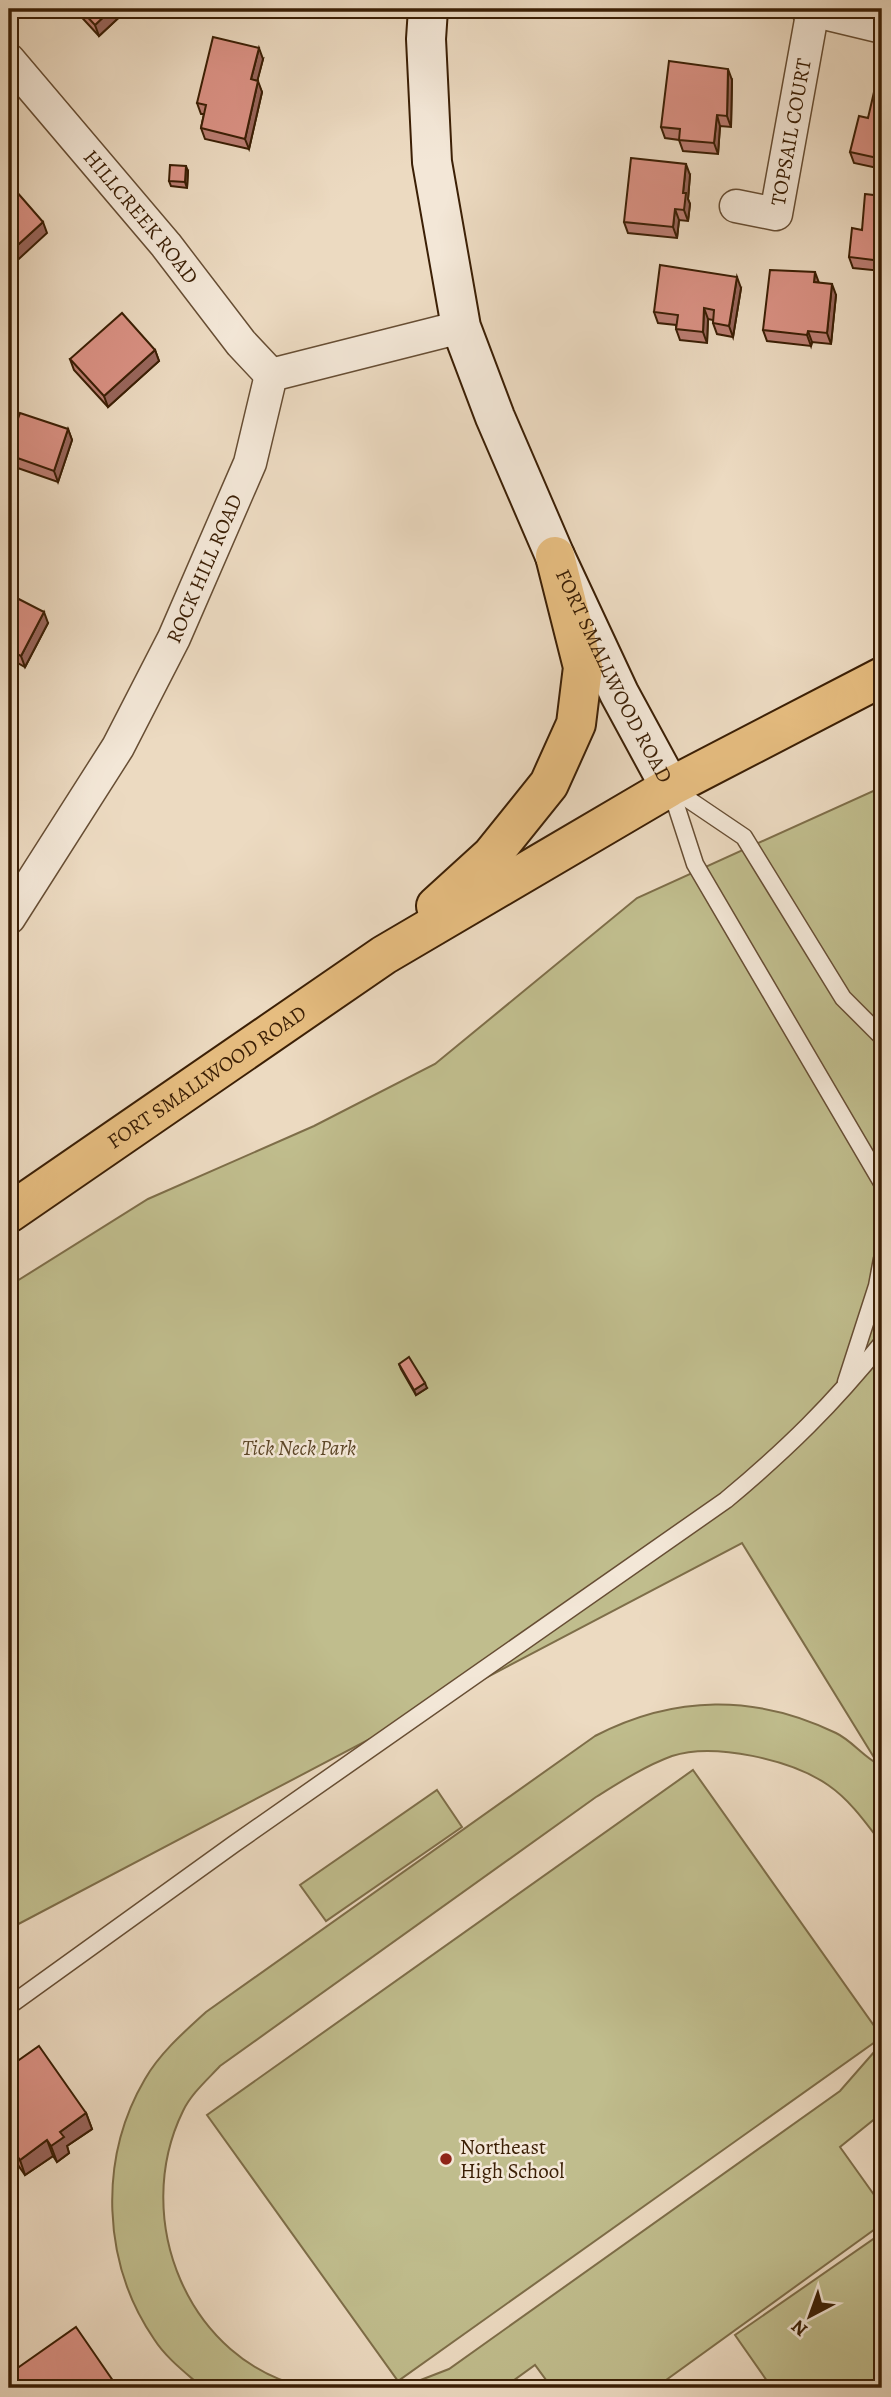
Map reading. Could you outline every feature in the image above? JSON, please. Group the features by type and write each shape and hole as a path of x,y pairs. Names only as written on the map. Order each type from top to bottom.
{"main road":[{"name":"FORT SMALLWOOD ROAD","path":"9,1213 384,955 670,787 619,692 555,556 495,417 461,327 432,162 426,39 428,9"},
{"path":"384,955 492,855 549,784 576,724 583,667 555,556"},
{"path":"670,787 882,677"}],"street":[{"path":"811,9 882,27"},
{"name":"TOPSAIL COURT","path":"736,205 776,214 811,9"},
{"name":"HILLCREEK ROAD","path":"9,60 166,245 241,342 271,375"},
{"path":"271,375 461,327"},
{"name":"ROCK HILL ROAD","path":"9,918 118,747 174,638 250,463 271,375"}],"lane":[{"path":"670,787 744,837 843,998 882,1037"},
{"path":"670,787 695,864 882,1183"},
{"path":"841,1394 877,1286 882,1259"},
{"path":"9,2006 233,1844 726,1500 792,1445 841,1394 882,1343"}],"green space":[{"name":"Tick Neck Park","path":"882,787 882,1844 836,1791 813,1776 794,1768 730,1752 689,1752 672,1756 642,1769 596,1797 220,2066 186,2105 168,2153 163,2196 168,2239 181,2280 202,2317 230,2349 266,2373 308,2388 203,2388 164,2353 137,2309 124,2278 112,2210 113,2176 119,2143 130,2110 151,2069 189,2027 206,2012 595,1736 625,1722 685,1707 745,1706 776,1711 836,1733 878,1764 742,1543 9,1929 9,1286 148,1199 314,1126 435,1064 637,898"},
{"path":"693,1770 882,2037 398,2381 207,2115"},
{"path":"437,1790 462,1827 326,1921 300,1885"},
{"path":"882,2043 882,2113 840,2147 882,2206 882,2224 655,2388 552,2388 535,2365 503,2388 400,2388 449,2369 840,2091"},
{"path":"882,2233 882,2388 772,2388 735,2335"}],"building":[{"path":"80,9 112,9 95,25"},
{"path":"213,37 259,48 251,79 258,81 245,139 201,128 206,105 197,103"},
{"path":"669,61 728,69 727,116 717,115 714,143 679,140 680,129 661,127"},
{"path":"874,92 882,94 882,159 850,152 859,116 868,118"},
{"path":"631,158 686,164 684,210 675,209 673,227 624,222"},
{"path":"170,165 186,166 185,182 169,181"},
{"path":"9,183 43,222 9,253"},
{"path":"865,194 882,196 882,261 849,257 852,228 862,230"},
{"path":"660,265 737,277 729,326 713,323 714,310 704,308 703,332 676,329 678,315 654,312"},
{"path":"770,270 815,272 814,282 832,284 827,333 808,331 807,335 763,330"},
{"path":"122,313 155,350 104,396 70,359"},
{"path":"20,413 68,429 54,471 9,455 9,444"},
{"path":"9,594 44,612 21,656 9,649"},
{"path":"409,1357 425,1383 414,1390 399,1364"},
{"path":"39,2046 86,2113 60,2132 64,2137 51,2146 47,2140 20,2160 9,2144 9,2067"},
{"path":"76,2327 118,2388 9,2388 9,2374"}],"place":[{"name":"Northeast High School","path":"446,2159"}]}
